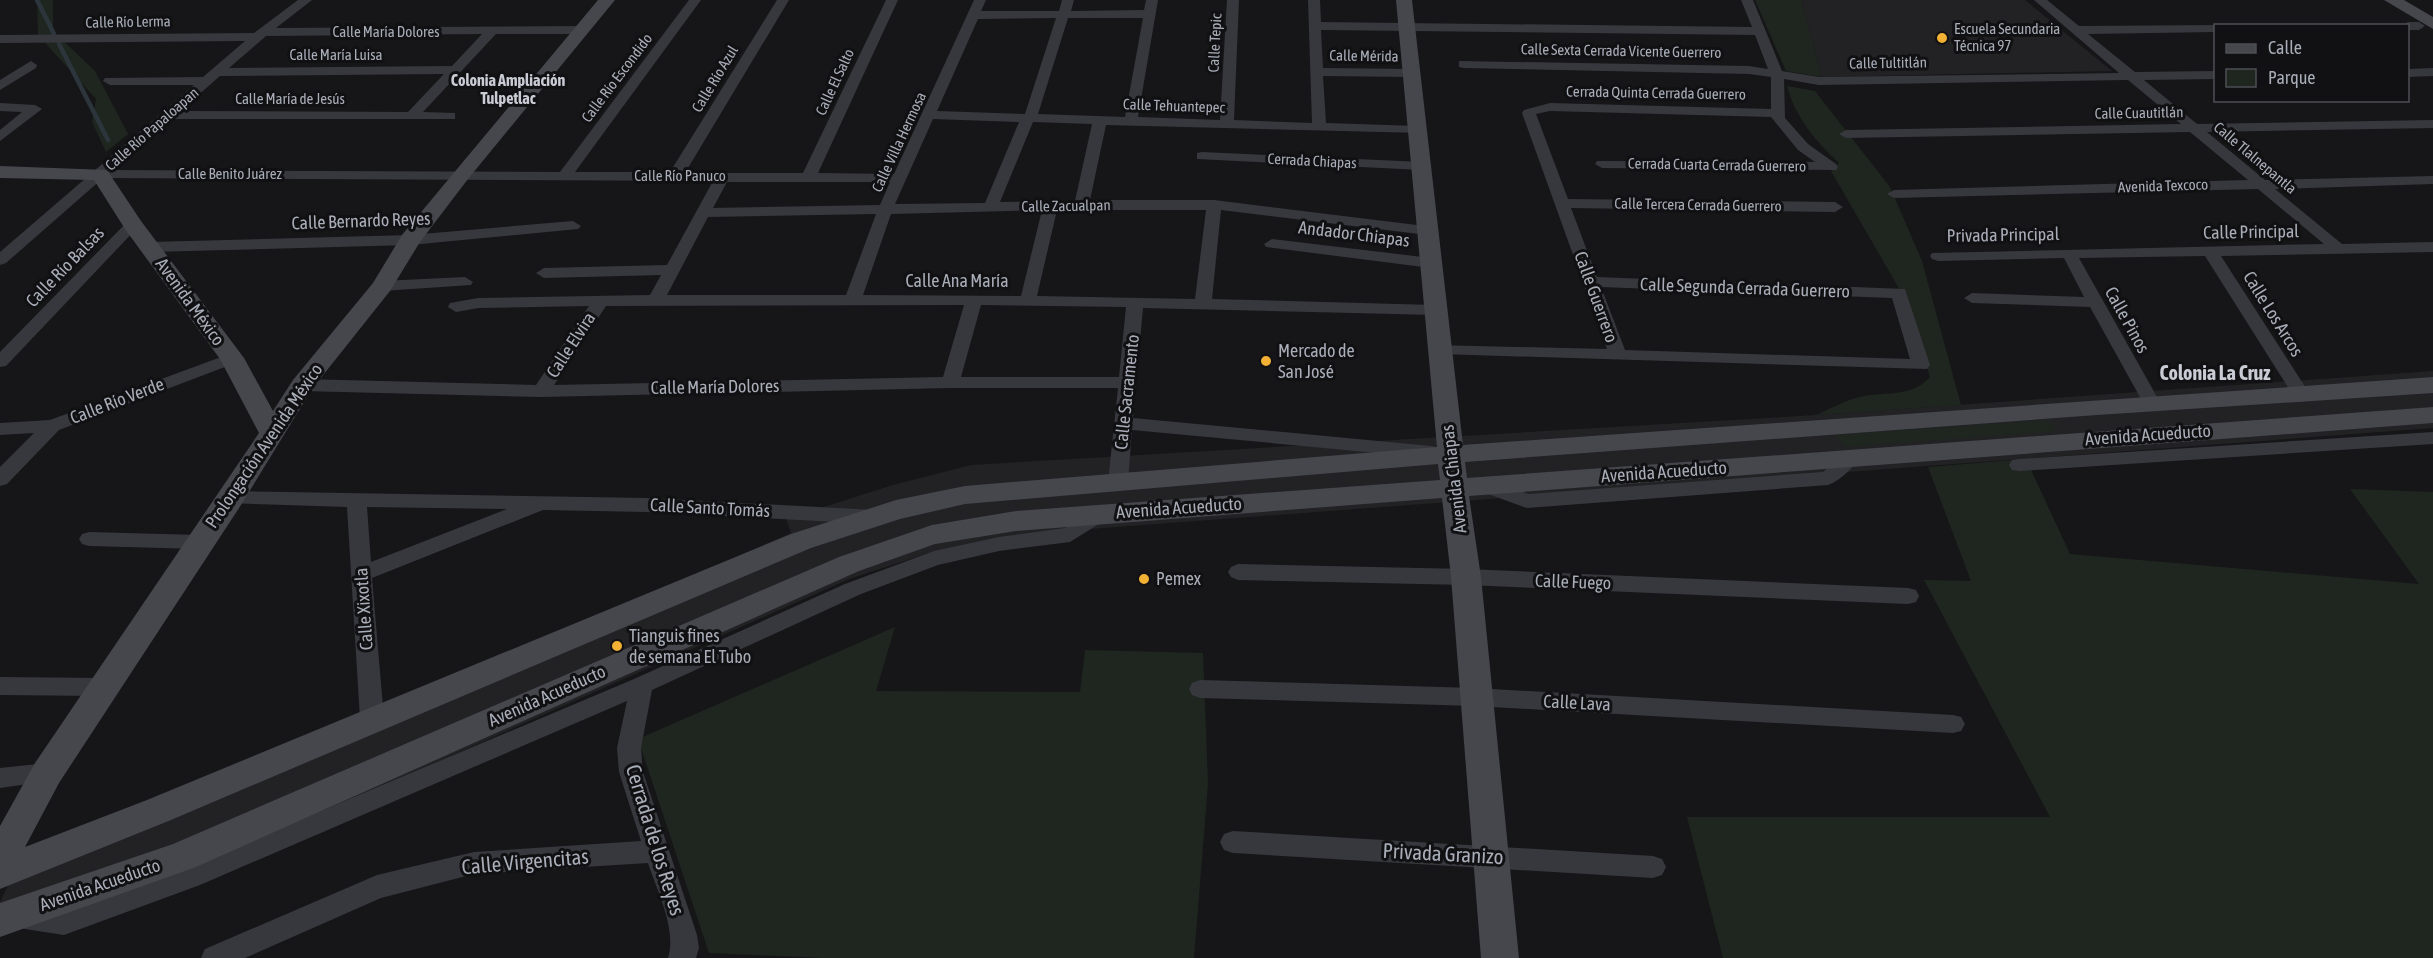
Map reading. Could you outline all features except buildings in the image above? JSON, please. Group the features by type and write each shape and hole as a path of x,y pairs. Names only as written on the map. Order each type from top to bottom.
{"street":[{"name":"Calle Río Papaloapan","path":"0,260 260,35 306,0"},
{"name":"Prolongación Avenida México","path":"0,859 47,773 199,542 231,498 302,385 382,286 410,240 461,175 607,0"},
{"name":"Calle Río Escondido","path":"565,175 695,0"},
{"name":"Calle Río Azul","path":"676,175 783,0"},
{"name":"Calle El Salto","path":"808,178 892,0"},
{"name":"Calle Villa Hermosa","path":"853,299 885,210 980,0"},
{"path":"991,207 1021,129 1035,106 1068,0"},
{"path":"1131,121 1152,0"},
{"name":"Calle Tepic","path":"1227,124 1233,0"},
{"name":"Calle Mérida","path":"1314,0 1319,127"},
{"name":"Avenida Chiapas","path":"1404,0 1450,453 1466,577 1500,958"},
{"path":"1747,0 1777,75 1777,113"},
{"name":"Calle Tlalnepantla","path":"2040,0 2339,249"},
{"path":"2392,0 2420,25"},
{"path":"973,15 1149,14"},
{"path":"1315,26 1759,31"},
{"path":"2076,30 2214,28"},
{"name":"Calle María Dolores","path":"260,35 581,30"},
{"path":"412,116 491,32"},
{"name":"Calle Río Lerma","path":"3,42 260,35"},
{"name":"Calle Sexta Cerrada Vicente Guerrero","path":"1464,64 1749,70 1777,75"},
{"path":"0,86 31,65"},
{"name":"Calle María Luisa","path":"110,81 454,70"},
{"name":"Calle Mérida","path":"1316,72 1412,73"},
{"path":"2409,73 2433,72"},
{"name":"Calle Tultitlán","path":"1777,75 1819,81 2214,75"},
{"path":"0,107 35,109 0,137"},
{"name":"Cerrada Quinta Cerrada Guerrero","path":"1534,110 1550,107 1777,113"},
{"name":"Calle Guerrero","path":"1440,349 1617,353 1530,119 1529,113 1534,110"},
{"name":"Cerrada Cuarta Cerrada Guerrero","path":"1602,164 1831,167 1803,147 1778,119 1777,113"},
{"name":"Calle María de Jesús","path":"168,115 450,116"},
{"name":"Calle Tehuantepec","path":"929,115 1418,130"},
{"path":"1082,205 1100,120"},
{"name":"Calle Cuautitlán","path":"1846,134 2433,124"},
{"name":"Cerrada Chiapas","path":"1202,156 1422,166"},
{"name":"Calle Benito Juárez","path":"0,172 461,175"},
{"name":"Avenida México","path":"100,174 133,224 232,358 272,434"},
{"name":"Calle Río Panuco","path":"461,175 900,178"},
{"path":"656,300 723,176"},
{"name":"Avenida Texcoco","path":"1894,194 2433,180"},
{"name":"Calle Tercera Cerrada Guerrero","path":"1561,203 1834,207"},
{"path":"1028,301 1051,205"},
{"name":"Calle Zacualpan","path":"702,213 1051,205 1214,205 1428,230"},
{"path":"1203,303 1214,205"},
{"name":"Calle Río Balsas","path":"0,362 133,224"},
{"name":"Calle Bernardo Reyes","path":"150,247 410,240 573,226"},
{"name":"Andador Chiapas","path":"1272,244 1431,263"},
{"name":"Calle Principal","path":"2069,254 2433,247"},
{"name":"Calle Los Arcos","path":"2211,253 2302,396"},
{"name":"Privada Principal","path":"1938,256 2069,254"},
{"name":"Calle Pinos","path":"2069,254 2152,404"},
{"path":"544,273 672,270"},
{"path":"382,286 465,282"},
{"name":"Calle Segunda Cerrada Guerrero","path":"1590,282 1899,293 1921,365 1617,353"},
{"path":"1972,298 2094,302"},
{"name":"Calle Ana María","path":"456,308 478,303 601,300 853,299 1203,303 1435,309"},
{"name":"Calle Elvira","path":"541,391 601,300"},
{"path":"950,382 974,301"},
{"name":"Calle Sacramento","path":"1118,482 1135,303"},
{"name":"Calle Río Verde","path":"0,429 52,426 232,358"},
{"name":"Calle María Dolores","path":"302,385 541,391 950,382 1127,383"},
{"name":"Avenida Acueducto","path":"0,873 159,810 372,718 801,541 875,517 965,495 1450,453 2051,409 2302,396 2433,385"},
{"name":"Avenida Acueducto","path":"5,918 183,856 849,564 932,535 1016,521 1100,514 1863,458 2085,439 2433,415"},
{"path":"1124,423 1450,453"},
{"path":"0,479 52,426"},
{"name":"Avenida Acueducto","path":"2019,465 2433,438"},
{"name":"Calle Santo Tomás","path":"231,498 546,502 875,517"},
{"name":"Calle Xixotla","path":"356,499 372,718"},
{"name":"Calle Santo Tomás","path":"361,574 546,502"},
{"path":"5,918 64,923 200,874 642,685 853,589 924,562 999,544 1070,535 1100,514"},
{"path":"89,539 199,542"},
{"name":"Calle Fuego","path":"1238,572 1466,577 1908,596"},
{"name":"Cerrada de los Reyes","path":"642,685 629,748 631,772 684,935 685,948 682,958"},
{"path":"0,686 102,687"},
{"name":"Calle Lava","path":"1200,689 1475,697 1953,724"},
{"path":"0,778 47,773"},
{"name":"Privada Granizo","path":"1233,842 1653,867"},
{"name":"Calle Virgencitas","path":"222,954 377,887 474,863 656,851"}],"shaded area":[{"name":"Escuela Secundaria Técnica 97","path":"1801,0 2025,0 2112,71 1822,77"},
{"name":"Tianguis fines de semana El Tubo","path":"2433,371 2433,428 1024,534 929,553 849,579 192,871 0,935 0,902 25,851 382,712 791,533 786,519 893,485 971,465 1816,415"}],"green space":[{"path":"37,0 53,0 53,31 95,71 128,134 106,152 92,122 96,99 38,35"},
{"path":"1755,0 1801,0 1822,77 1786,71"},
{"path":"1787,86 1815,91 1890,187 1922,261 1961,405 1816,415 1854,398 1897,393 1915,388 1930,377 1908,304 1831,171 1839,163 1807,128"},
{"path":"2048,420 2058,431 1844,447 1836,435"},
{"path":"2026,459 2070,554 2419,584 2350,489 2433,492 2433,958 1723,958 1687,817 2050,817 1924,580 1971,581 1928,467"},
{"path":"895,627 876,691 1080,692 1085,650 1203,653 1208,784 1194,958 823,958 709,953 638,739"}],"waterway":[{"path":"37,0 54,34"},
{"path":"59,44 108,140"}],"place":[{"name":"Escuela Secundaria Técnica 97","path":"1942,38"},
{"name":"Mercado de San José","path":"1266,361"},
{"name":"Pemex","path":"1144,579"},
{"name":"Tianguis fines de semana El Tubo","path":"617,646"}],"district":[{"name":"Colonia Ampliación Tulpetlac","path":"508,89"},
{"name":"Colonia La Cruz","path":"2215,373"}]}
